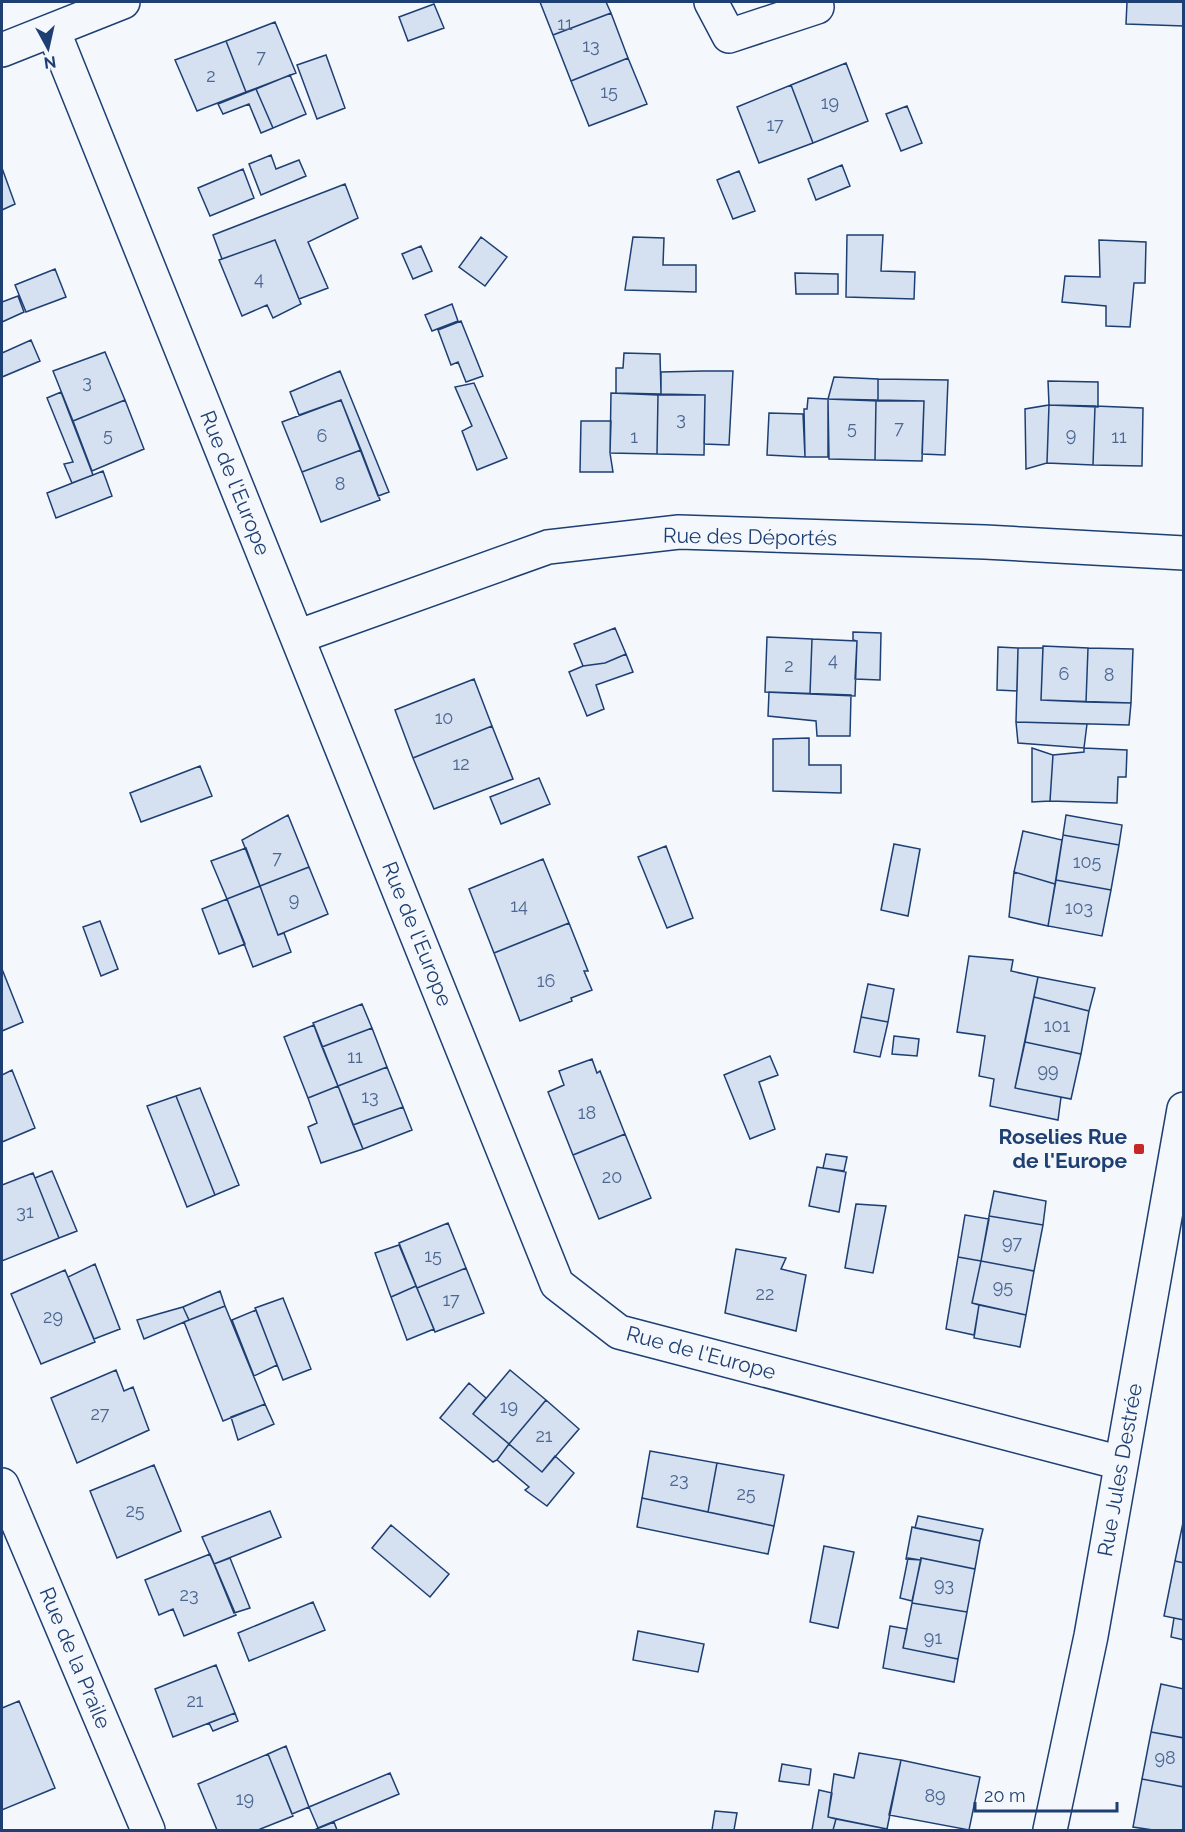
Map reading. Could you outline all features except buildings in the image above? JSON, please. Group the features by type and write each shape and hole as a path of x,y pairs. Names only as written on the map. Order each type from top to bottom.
{"street":[{"path":"2,50 123,2"},
{"path":"711,2 729,36 817,7 816,2"},
{"name":"Rue de l'Europe","path":"53,30 557,1284 619,1332 1121,1463"},
{"name":"Rue des Déportés","path":"297,637 548,547 679,532 985,542 1184,553"},
{"name":"Rue Jules Destrée","path":"1050,1830 1090,1636 1184,1109"},
{"name":"Rue de la Praile","path":"2,1485 148,1830"}],"place":[{"name":"Roselies Rue de l'Europe","path":"1139,1149"}]}
